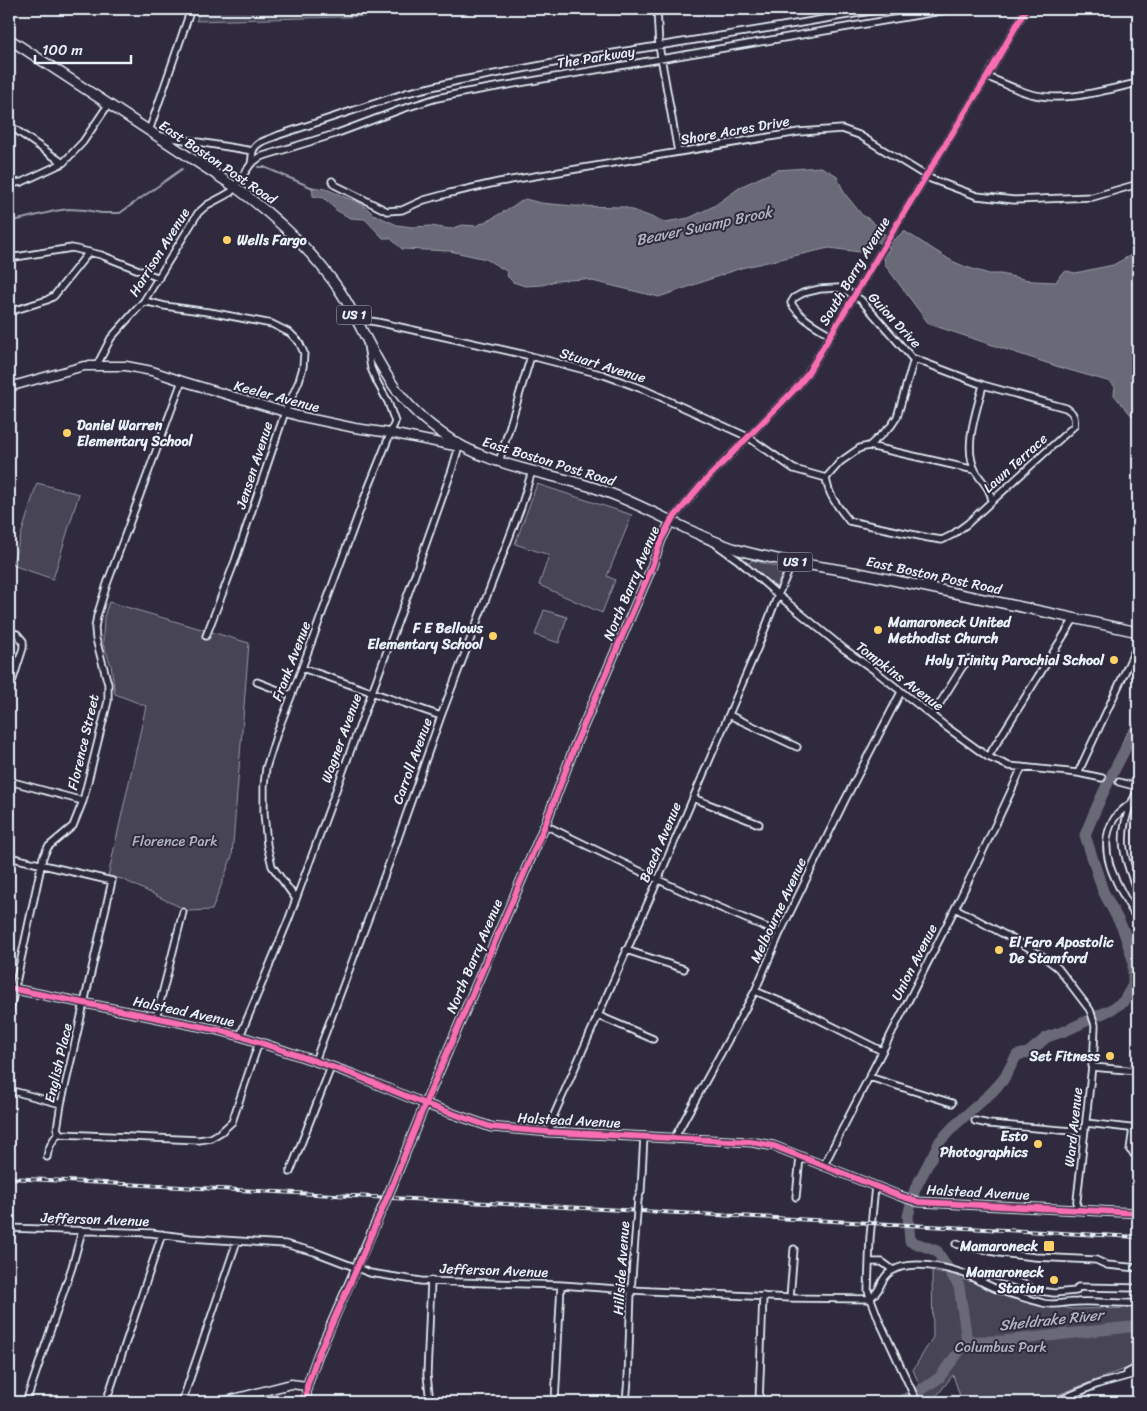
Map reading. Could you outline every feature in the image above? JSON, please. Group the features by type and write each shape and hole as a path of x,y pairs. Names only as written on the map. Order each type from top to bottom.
{"main road":[{"name":"East Boston Post Road","path":"9,39 235,187 268,212 293,235 339,290 357,319 386,376 402,396 422,418 440,433 462,447 499,462 602,490 709,539 737,549 763,556 868,575 1138,632"}],"street":[{"path":"191,9 152,133 253,151"},
{"path":"657,9 659,46 678,152"},
{"name":"The Parkway","path":"251,164 254,148 259,143 406,93 457,81 564,61 883,9"},
{"name":"The Parkway","path":"235,187 251,164 260,157 335,134 438,98 953,9"},
{"name":"South Barry Avenue","path":"671,522 702,484 797,387 831,335 988,76 1026,9"},
{"path":"816,21 817,33"},
{"path":"800,23 801,35"},
{"path":"988,76 1030,94 1051,97 1074,96 1138,83"},
{"path":"9,184 22,182 63,163 83,142 108,104"},
{"path":"9,125 63,163"},
{"name":"Shore Acres Drive","path":"332,182 387,211 402,210 424,200 489,184 799,132 842,130 859,135 926,176 976,196 1014,200 1093,197 1138,184"},
{"name":"Harrison Avenue","path":"97,365 110,338 144,301 198,213 235,187"},
{"path":"9,258 72,248 101,255 158,278"},
{"path":"9,312 54,296 89,252"},
{"name":"Guion Drive","path":"826,478 840,462 860,448 869,446 897,418 914,359 902,348 861,300 854,296 838,288 820,289 803,293 794,298 791,303 804,319 831,335"},
{"name":"Jensen Avenue","path":"144,301 272,324 290,333 300,342 304,353 299,381 285,412 236,560 206,636"},
{"name":"Stuart Avenue","path":"357,319 531,356 604,375 645,390 748,437 794,469 826,478"},
{"name":"Frank Avenue","path":"296,898 272,866 267,845 264,812 266,768 277,732 364,499 395,422 388,402 371,368 367,339"},
{"path":"499,462 531,356"},
{"name":"Lawn Terrace","path":"826,478 828,490 834,502 849,521 942,540 967,524 1074,426 1074,416 1066,408 983,385 914,359"},
{"name":"Keeler Avenue","path":"9,387 84,366 126,366 152,371 285,412 355,428 462,447"},
{"name":"Florence Street","path":"9,1015 12,989 35,896 40,865 48,847 73,826 83,800 108,701 108,684 96,639 97,616 182,381"},
{"path":"983,385 971,438 970,454 975,470 991,493 992,501"},
{"path":"869,446 975,470"},
{"name":"Wagner Avenue","path":"240,1036 296,898 462,447"},
{"name":"Carroll Avenue","path":"315,1061 391,858 441,716 521,507 532,471"},
{"name":"North Barry Avenue","path":"306,1402 307,1386 318,1355 357,1268 545,825 576,743 651,569 661,540 671,522"},
{"name":"Tompkins Avenue","path":"709,539 738,560 844,650 874,670 988,757 1010,766 1078,773 1102,778"},
{"name":"Beach Avenue","path":"549,1132 554,1115 758,649 778,595 793,562"},
{"path":"988,757 1074,619"},
{"path":"9,631 17,634 23,641 23,648 9,692"},
{"path":"1078,773 1138,644"},
{"path":"932,716 963,666 969,660 982,663"},
{"path":"302,668 441,716"},
{"path":"257,682 291,695"},
{"name":"Melbourne Avenue","path":"675,1138 755,990 780,933 845,800 901,692"},
{"path":"729,715 798,747"},
{"name":"Union Avenue","path":"824,1166 955,908 1022,767"},
{"path":"9,781 83,800"},
{"path":"1119,782 1138,789 1131,803 1122,844 1125,859 1138,894"},
{"path":"693,798 759,824"},
{"path":"1131,803 1115,817 1111,825 1107,846 1108,859 1116,879 1138,921"},
{"path":"545,825 658,880 780,933"},
{"path":"9,857 40,865"},
{"name":"English Place","path":"40,865 112,882 60,1104 57,1128 59,1132 52,1142 47,1157"},
{"name":"Ward Avenue","path":"955,908 1044,957 1058,968 1090,1010 1095,1025 1094,1048 1076,1209"},
{"path":"156,1018 184,912"},
{"path":"626,950 684,969"},
{"name":"Halstead Avenue","path":"12,989 240,1036 355,1075 425,1104 491,1127 549,1132 751,1142 774,1146 919,1202 1138,1213"},
{"path":"755,990 796,1008 882,1051"},
{"path":"598,1015 654,1039"},
{"path":"59,1132 60,1134 199,1140 211,1138 232,1122 259,1042"},
{"path":"290,1172 331,1067"},
{"path":"1092,1067 1138,1071"},
{"path":"869,1077 952,1103"},
{"path":"9,1090 60,1104"},
{"path":"975,1120 989,1124 1084,1132"},
{"path":"1086,1123 1136,1128 1130,1150 1134,1154 1138,1153"},
{"name":"Hillside Avenue","path":"626,1402 631,1290 644,1136"},
{"path":"796,1197 800,1156"},
{"path":"875,1186 868,1291 879,1320 917,1402"},
{"name":"Jefferson Avenue","path":"9,1228 162,1234 285,1244 314,1252 370,1273 432,1281 562,1285 790,1298 870,1299"},
{"path":"26,1402 72,1267 82,1230"},
{"path":"106,1402 162,1234"},
{"path":"182,1402 237,1241"},
{"path":"956,1244 1000,1253 1034,1257 1096,1260 1107,1265 1138,1268"},
{"path":"790,1298 794,1249"},
{"path":"870,1262 882,1262 892,1270"},
{"path":"870,1299 878,1290 882,1280 892,1270 914,1265 940,1267 964,1274 1002,1291 1045,1303 1060,1305 1076,1302 1138,1303"},
{"path":"980,1281 989,1274 1027,1285 1032,1290 1054,1293 1076,1292"},
{"path":"430,1402 427,1374 432,1281"},
{"path":"554,1402 562,1285"},
{"path":"1076,1302 1078,1287 1138,1288"},
{"path":"1030,1298 1032,1290"},
{"path":"759,1402 763,1296"},
{"path":"1124,1376 1138,1367"},
{"path":"1055,1402 1098,1384 1138,1373"},
{"path":"227,1402 291,1384 307,1386"}],"green space":[{"path":"201,9 379,9 378,16 196,21"},
{"path":"37,483 79,494 53,579 12,565"},
{"path":"537,484 632,515 607,576 615,580 602,613 539,585 549,555 515,544"},
{"path":"752,560 785,569 776,587 748,564"},
{"name":"Florence Park","path":"109,602 249,643 232,856 212,910 188,911 122,879 108,876 146,706 115,694 111,665 103,644 104,617"},
{"path":"544,610 567,617 559,643 535,635"},
{"name":"Columbus Park","path":"932,1271 1071,1309 1138,1308 1138,1364 1039,1402 962,1402 953,1375 932,1402 927,1402 913,1370 933,1337"}],"water":[{"path":"821,167 836,175 845,194 862,215 878,227 881,232 894,240 904,231 952,261 989,274 1001,274 1033,281 1056,282 1061,274 1067,271 1075,273 1113,265 1133,254 1138,254 1138,412 1132,416 1114,395 1115,387 1111,382 1062,368 929,324 885,265 884,257 890,248 876,241 860,252 829,248 741,268 659,297 584,279 525,286 513,282 507,276 508,272 486,259 450,251 402,249 390,238 383,238 365,219 350,218 336,210 324,198 313,196 312,187 326,189 362,204 373,214 397,225 412,227 431,226 450,229 463,225 476,226 525,199 541,203 574,206 624,207 665,222 689,218 714,206 742,186 777,170"},
{"path":"1138,718 1138,739 1124,757 1117,757 1125,736"}],"waterway":[{"name":"Beaver Swamp Brook","path":"258,167 264,167 313,188"},
{"name":"Beaver Swamp Brook","path":"9,222 68,209 120,213 182,169"},
{"path":"899,1402 939,1378 967,1341 959,1286 937,1251 910,1241 908,1216 915,1189 940,1141 1003,1080 1017,1055 1028,1053 1047,1037 1065,1031 1110,1010 1123,1002 1133,985 1133,960 1123,929 1103,891 1085,835 1123,752 1138,726"},
{"name":"Sheldrake River","path":"967,1341 1004,1341 1138,1326"}],"railway":[{"path":"9,1178 1138,1237"}],"cycle path":[{"path":"306,1402 307,1386 318,1355 357,1268 545,825 576,743 651,569 661,540 671,521 702,484 806,376 987,77 1026,9"},
{"path":"9,988 240,1036 355,1075 425,1104 491,1127 549,1132 751,1142 774,1146 919,1202 1138,1213"}],"place":[{"name":"Wells Fargo","path":"227,240"},
{"name":"Daniel Warren Elementary School","path":"67,433"},
{"name":"Mamaroneck United Methodist Church","path":"878,630"},
{"name":"F E Bellows Elementary School","path":"493,636"},
{"name":"Holy Trinity Parochial School","path":"1114,660"},
{"name":"El Faro Apostolic De Stamford","path":"999,950"},
{"name":"Set Fitness","path":"1110,1056"},
{"name":"Esto Photographics","path":"1038,1144"},
{"name":"Mamaroneck","path":"1049,1246"},
{"name":"Mamaroneck Station","path":"1054,1280"}]}
